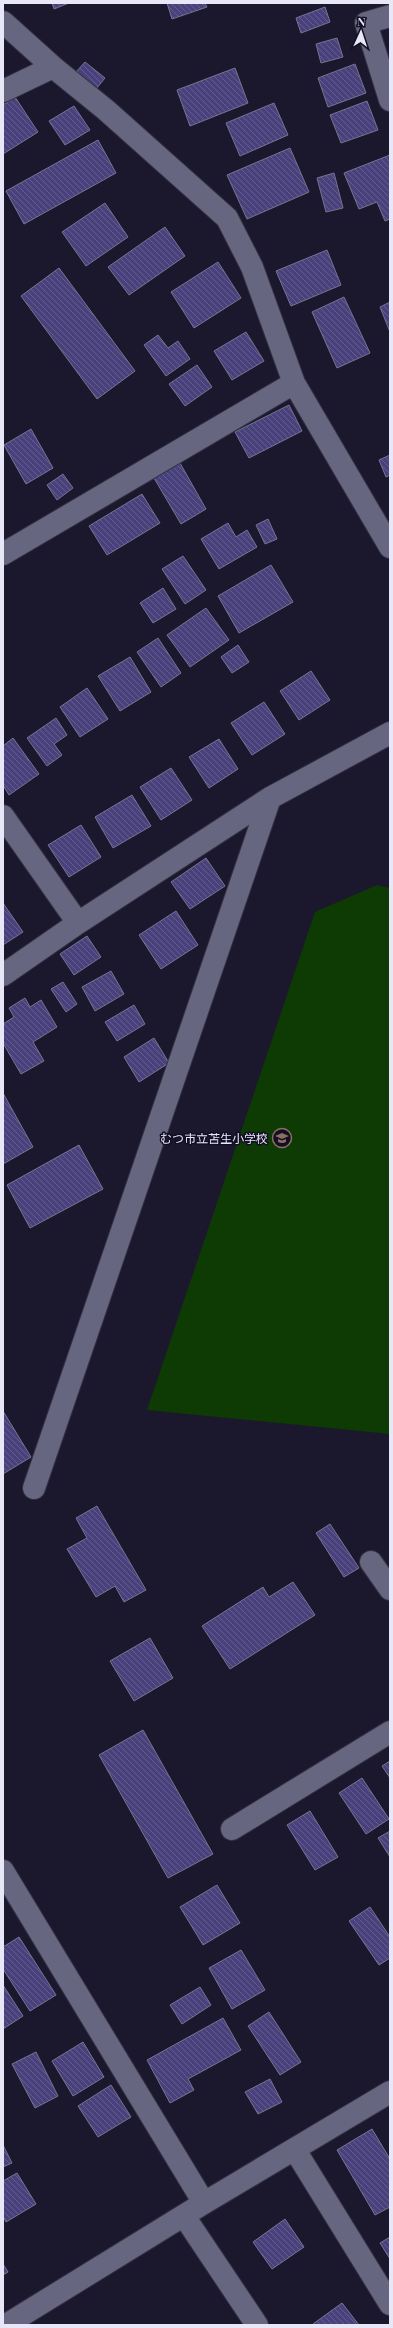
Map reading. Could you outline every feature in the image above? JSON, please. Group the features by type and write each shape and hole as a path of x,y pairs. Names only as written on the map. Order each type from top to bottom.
{"street":[{"path":"390,16 366,23 390,100"},
{"path":"3,22 53,67 106,110 227,218 252,267 294,383 390,547"},
{"path":"3,91 53,67"},
{"path":"3,554 294,383"},
{"path":"3,975 78,923 270,798 390,733"},
{"path":"34,1488 270,798"},
{"path":"3,816 78,923"},
{"path":"371,1562 390,1589"},
{"path":"232,1829 390,1732"},
{"path":"3,1872 204,2203"},
{"path":"6,2325 204,2203 390,2092"},
{"path":"295,2150 390,2304"},
{"path":"184,2216 257,2325"}],"green space":[{"path":"377,885 390,888 390,1434 147,1410 315,912"}],"building":[{"path":"52,3 69,3 54,9"},
{"path":"167,3 205,3 207,7 172,19"},
{"path":"325,7 330,22 301,33 296,18"},
{"path":"337,38 343,57 321,63 316,44"},
{"path":"85,62 105,78 96,89 76,72"},
{"path":"355,64 366,93 328,107 318,78"},
{"path":"235,68 248,103 190,126 177,90"},
{"path":"15,97 38,132 3,154 3,105"},
{"path":"367,101 378,130 341,143 330,115"},
{"path":"274,103 288,135 240,156 226,123"},
{"path":"74,106 90,130 65,145 49,121"},
{"path":"98,140 116,173 24,224 6,191"},
{"path":"290,148 309,192 247,219 227,175"},
{"path":"390,155 390,219 385,221 377,202 359,209 344,173"},
{"path":"334,173 343,208 326,212 317,178"},
{"path":"105,203 128,237 86,266 62,232"},
{"path":"165,227 185,256 129,295 108,267"},
{"path":"327,250 341,285 291,306 276,271"},
{"path":"218,262 241,298 194,328 171,292"},
{"path":"59,268 135,371 97,399 21,296"},
{"path":"344,297 370,353 337,368 312,312"},
{"path":"390,302 390,332 380,307"},
{"path":"246,332 264,361 232,380 214,351"},
{"path":"158,335 168,348 178,341 190,359 166,376 144,345"},
{"path":"197,365 212,387 185,406 169,384"},
{"path":"289,405 302,431 249,458 235,432"},
{"path":"31,429 53,468 26,484 4,445"},
{"path":"390,455 390,475 386,477 379,460"},
{"path":"180,463 206,509 181,524 154,478"},
{"path":"63,474 73,488 57,500 47,485"},
{"path":"142,494 160,523 107,555 89,526"},
{"path":"268,519 277,539 265,544 256,525"},
{"path":"228,523 236,537 247,530 257,547 219,569 201,539"},
{"path":"183,556 206,590 185,604 162,569"},
{"path":"271,565 293,602 239,633 218,596"},
{"path":"163,588 176,609 153,623 140,603"},
{"path":"206,608 229,640 190,667 167,635"},
{"path":"158,638 181,673 161,687 137,652"},
{"path":"238,645 249,662 232,673 221,657"},
{"path":"130,657 151,692 120,711 98,676"},
{"path":"311,671 330,700 299,720 280,691"},
{"path":"87,688 108,719 80,737 60,707"},
{"path":"264,702 285,734 252,755 231,723"},
{"path":"56,718 67,735 54,744 62,755 47,766 27,738"},
{"path":"13,738 39,774 9,795 3,785 3,746"},
{"path":"219,739 238,769 209,788 189,757"},
{"path":"171,768 192,800 161,820 140,787"},
{"path":"132,795 151,826 113,848 95,817"},
{"path":"81,825 101,857 69,877 48,845"},
{"path":"206,858 225,886 190,909 171,882"},
{"path":"3,903 23,932 3,945"},
{"path":"176,911 198,945 161,969 139,935"},
{"path":"87,936 101,957 74,975 60,954"},
{"path":"111,971 124,994 95,1011 82,987"},
{"path":"63,982 77,1004 66,1012 51,989"},
{"path":"25,998 30,1007 41,1000 57,1027 33,1042 44,1061 21,1074 3,1043 3,1024 14,1017 9,1008"},
{"path":"134,1005 145,1024 117,1041 105,1022"},
{"path":"154,1038 169,1063 139,1082 124,1057"},
{"path":"3,1093 33,1147 3,1164"},
{"path":"79,1145 103,1189 30,1228 7,1185"},
{"path":"3,1411 31,1457 3,1474"},
{"path":"97,1506 146,1590 124,1602 115,1586 96,1597 67,1549 87,1538 76,1518"},
{"path":"330,1524 359,1568 344,1577 316,1533"},
{"path":"293,1582 315,1615 230,1669 202,1626 263,1587 269,1597"},
{"path":"150,1638 173,1678 134,1701 110,1661"},
{"path":"143,1730 213,1854 168,1878 99,1755"},
{"path":"390,1761 390,1778 382,1766"},
{"path":"362,1778 389,1819 366,1834 339,1793"},
{"path":"310,1811 338,1857 315,1870 287,1825"},
{"path":"390,1831 390,1857 378,1838"},
{"path":"217,1885 240,1923 203,1945 180,1907"},
{"path":"370,1907 390,1937 390,1958 379,1965 349,1921"},
{"path":"19,1937 56,1995 30,2011 3,1969 3,1947"},
{"path":"241,1950 265,1990 232,2009 209,1968"},
{"path":"3,1985 23,2016 3,2029"},
{"path":"200,1987 211,2005 182,2024 170,2005"},
{"path":"269,2012 301,2062 280,2075 248,2026"},
{"path":"223,2018 241,2050 188,2079 194,2090 170,2103 147,2060"},
{"path":"83,2042 104,2077 73,2096 52,2061"},
{"path":"36,2052 58,2096 35,2108 12,2064"},
{"path":"270,2079 282,2102 258,2114 245,2092"},
{"path":"111,2085 131,2117 98,2137 78,2106"},
{"path":"372,2129 390,2159 390,2207 375,2215 337,2150"},
{"path":"3,2145 12,2163 3,2167"},
{"path":"17,2173 36,2204 6,2222 3,2216 3,2181"},
{"path":"285,2219 304,2247 272,2269 253,2242"},
{"path":"390,2237 390,2259 380,2243"},
{"path":"3,2264 8,2272 3,2275"},
{"path":"342,2303 359,2325 313,2324"}],"place":[{"name":"むつ市立苫生小学校","path":"282,1138"}]}
